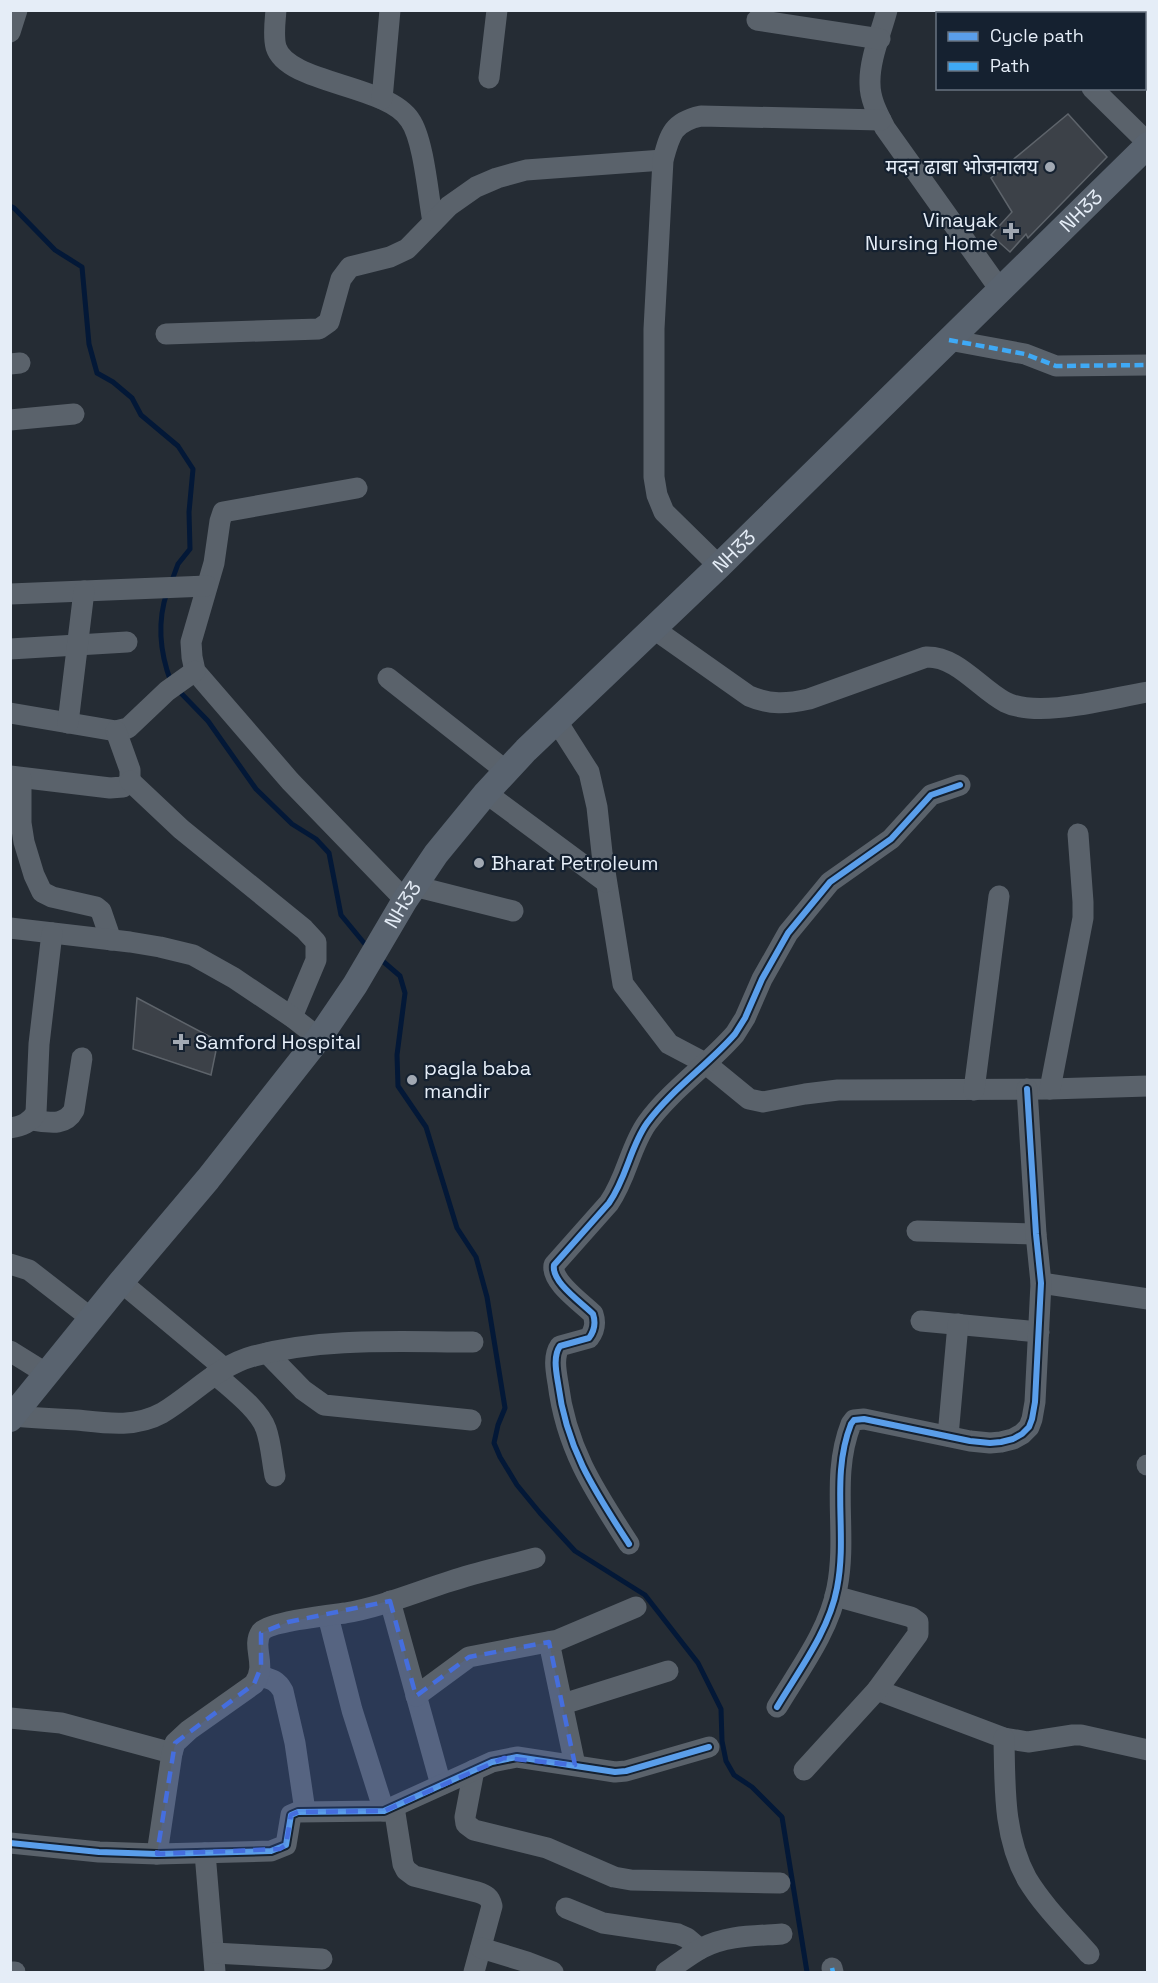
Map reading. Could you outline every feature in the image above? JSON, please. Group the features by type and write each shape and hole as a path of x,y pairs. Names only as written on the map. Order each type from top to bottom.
{"main road":[{"name":"NH33","path":"11,1417 208,1179 319,1038 368,964 410,893 454,830 486,793 556,720 719,566 1148,144"}],"street":[{"path":"10,32 17,10"},
{"path":"276,10 276,47 281,57 302,71 382,99 398,108 409,118 418,134 433,222"},
{"path":"382,99 390,10"},
{"path":"489,78 497,10"},
{"path":"887,10 870,83 872,98 881,120 1001,291"},
{"path":"757,20 880,39"},
{"path":"1094,90 1148,144"},
{"path":"719,566 664,512 657,495 654,477 654,329 663,160 668,142 679,124 687,119 701,116 881,120"},
{"path":"166,334 311,330 324,327 329,322 337,289 344,273 350,267 399,254 417,240 448,206 476,187 526,170 663,160"},
{"path":"949,340 1025,354 1056,366 1148,364"},
{"path":"10,420 74,414"},
{"path":"10,713 116,731 128,728 167,691 190,674 191,642 216,554 223,512 357,488"},
{"path":"10,594 207,586"},
{"path":"68,723 84,591"},
{"path":"654,628 749,696 769,703 791,703 809,699 916,659 934,657 949,662 1006,702 1024,707 1042,709 1148,692"},
{"path":"10,649 127,642"},
{"path":"190,674 290,781 410,893 513,911"},
{"path":"388,678 506,771"},
{"path":"556,720 589,772 597,807 606,882 623,984 669,1044 705,1063 749,1099 763,1102 838,1090 1148,1086"},
{"path":"116,731 130,770 130,781 181,829 304,929 316,942 316,960 292,1017"},
{"path":"111,940 102,910 52,897 42,892 24,842 16,777 110,788 123,787 130,781"},
{"path":"629,1544 581,1465 565,1423 556,1367 557,1350 560,1346 589,1338 596,1321 593,1314 556,1280 553,1272 554,1265 617,1192 635,1145 649,1121 735,1034 745,1018 762,978 788,933 830,882 891,839 932,795 960,785"},
{"path":"486,793 606,882"},
{"path":"1050,1089 1083,918 1078,834"},
{"path":"975,1090 999,896"},
{"path":"10,928 160,947 193,956 234,978 319,1038"},
{"path":"10,1128 32,1120 36,1113 39,1044 52,933"},
{"path":"32,1120 63,1122 70,1118 74,1110 82,1058"},
{"path":"777,1707 818,1637 835,1596 840,1555 840,1472 851,1424 854,1420 864,1419 990,1443 1013,1439 1029,1428 1035,1402 1041,1283 1027,1089"},
{"path":"917,1231 1036,1234"},
{"path":"10,1264 29,1270 92,1319"},
{"path":"121,1282 219,1371 253,1409 266,1429 275,1476"},
{"path":"1041,1283 1148,1299"},
{"path":"921,1321 1039,1332"},
{"path":"948,1436 958,1324"},
{"path":"11,1417 105,1424 135,1423 162,1413 219,1371 253,1356 350,1341 473,1342"},
{"path":"10,1351 47,1374"},
{"path":"267,1353 303,1390 324,1405 471,1420"},
{"path":"157,1854 172,1752 176,1743 189,1730 254,1684 260,1676 261,1667 258,1643 261,1633 266,1628 349,1612 535,1558"},
{"path":"804,1770 877,1690 918,1634 918,1622 911,1617 835,1596"},
{"path":"390,1601 441,1785"},
{"path":"417,1696 469,1657 549,1642 636,1607"},
{"path":"328,1616 352,1710 389,1809 406,1870 414,1876 485,1894 490,1899 492,1906 474,1972"},
{"path":"549,1642 575,1765"},
{"path":"563,1704 668,1671"},
{"path":"260,1676 272,1679 283,1691 295,1743 305,1812"},
{"path":"877,1690 1004,1738 1028,1742 1081,1735 1148,1750"},
{"path":"10,1718 61,1723 172,1752"},
{"path":"1004,1738 1007,1815 1017,1857 1027,1878 1042,1900 1089,1954"},
{"path":"10,1843 99,1852 157,1854 271,1851 286,1845 291,1815 298,1812 389,1809 498,1760 517,1757 626,1772 709,1747"},
{"path":"474,1770 465,1816 466,1824 474,1830 547,1848 614,1877 631,1880 780,1883"},
{"path":"205,1853 214,1963 322,1959"},
{"path":"566,1908 603,1923 678,1934 700,1949"},
{"path":"666,1972 700,1949 716,1942 733,1938 782,1934"},
{"path":"481,1948 554,1972"}],"highlighted area":[{"path":"390,1601 416,1696 469,1657 549,1642 575,1765 504,1758 384,1811 298,1812 291,1815 286,1845 280,1849 157,1854 175,1743 254,1684 261,1667 261,1633 288,1622"}],"building":[{"name":"मदन ढाबा भोजनालय","path":"1068,114 1107,157 1028,238 1026,234 1010,252 991,235 1012,212 991,178"},
{"path":"137,998 218,1041 211,1075 133,1049"}],"waterway":[{"path":"10,206 55,250 82,267 89,344 97,373 113,382 132,398 141,415 178,446 193,469 189,512 190,549 178,564 171,583"},
{"path":"167,592 162,615 161,637 164,660 171,682"},
{"path":"177,689 208,721 256,789 292,824 316,839 329,853 341,915 369,949"},
{"path":"378,957 400,976 405,993 397,1055 398,1086 426,1127 457,1228 476,1257 487,1297 505,1408 494,1443 517,1485 575,1551 645,1595 698,1663 721,1709 722,1741 726,1761 734,1775 752,1787 782,1817 807,1972"}],"marked path":[{"path":"949,340 1025,354 1056,366 1148,365"},
{"path":"832,1968 833,1972"}],"cycle path":[{"path":"629,1544 583,1468 562,1406 556,1374 556,1354 560,1346 589,1338 594,1329 594,1320 593,1314 562,1285 554,1271 554,1265 609,1203 647,1123 668,1099 735,1034 788,933 830,882 891,839 931,795 960,785"},
{"path":"777,1707 812,1650 833,1604 840,1567 842,1464 845,1444 854,1420 864,1419 990,1443 1013,1439 1029,1427 1035,1402 1041,1283 1027,1089"},
{"path":"10,1843 99,1852 157,1854 271,1851 286,1845 291,1815 298,1812 384,1811 492,1762 517,1757 615,1772 626,1771 709,1747"}],"place":[{"name":"मदन ढाबा भोजनालय","path":"1050,167"},
{"name":"Vinayak Nursing Home","path":"1011,231"},
{"name":"Bharat Petroleum","path":"479,863"},
{"name":"Samford Hospital","path":"181,1042"},
{"name":"pagla baba mandir","path":"412,1080"}]}
